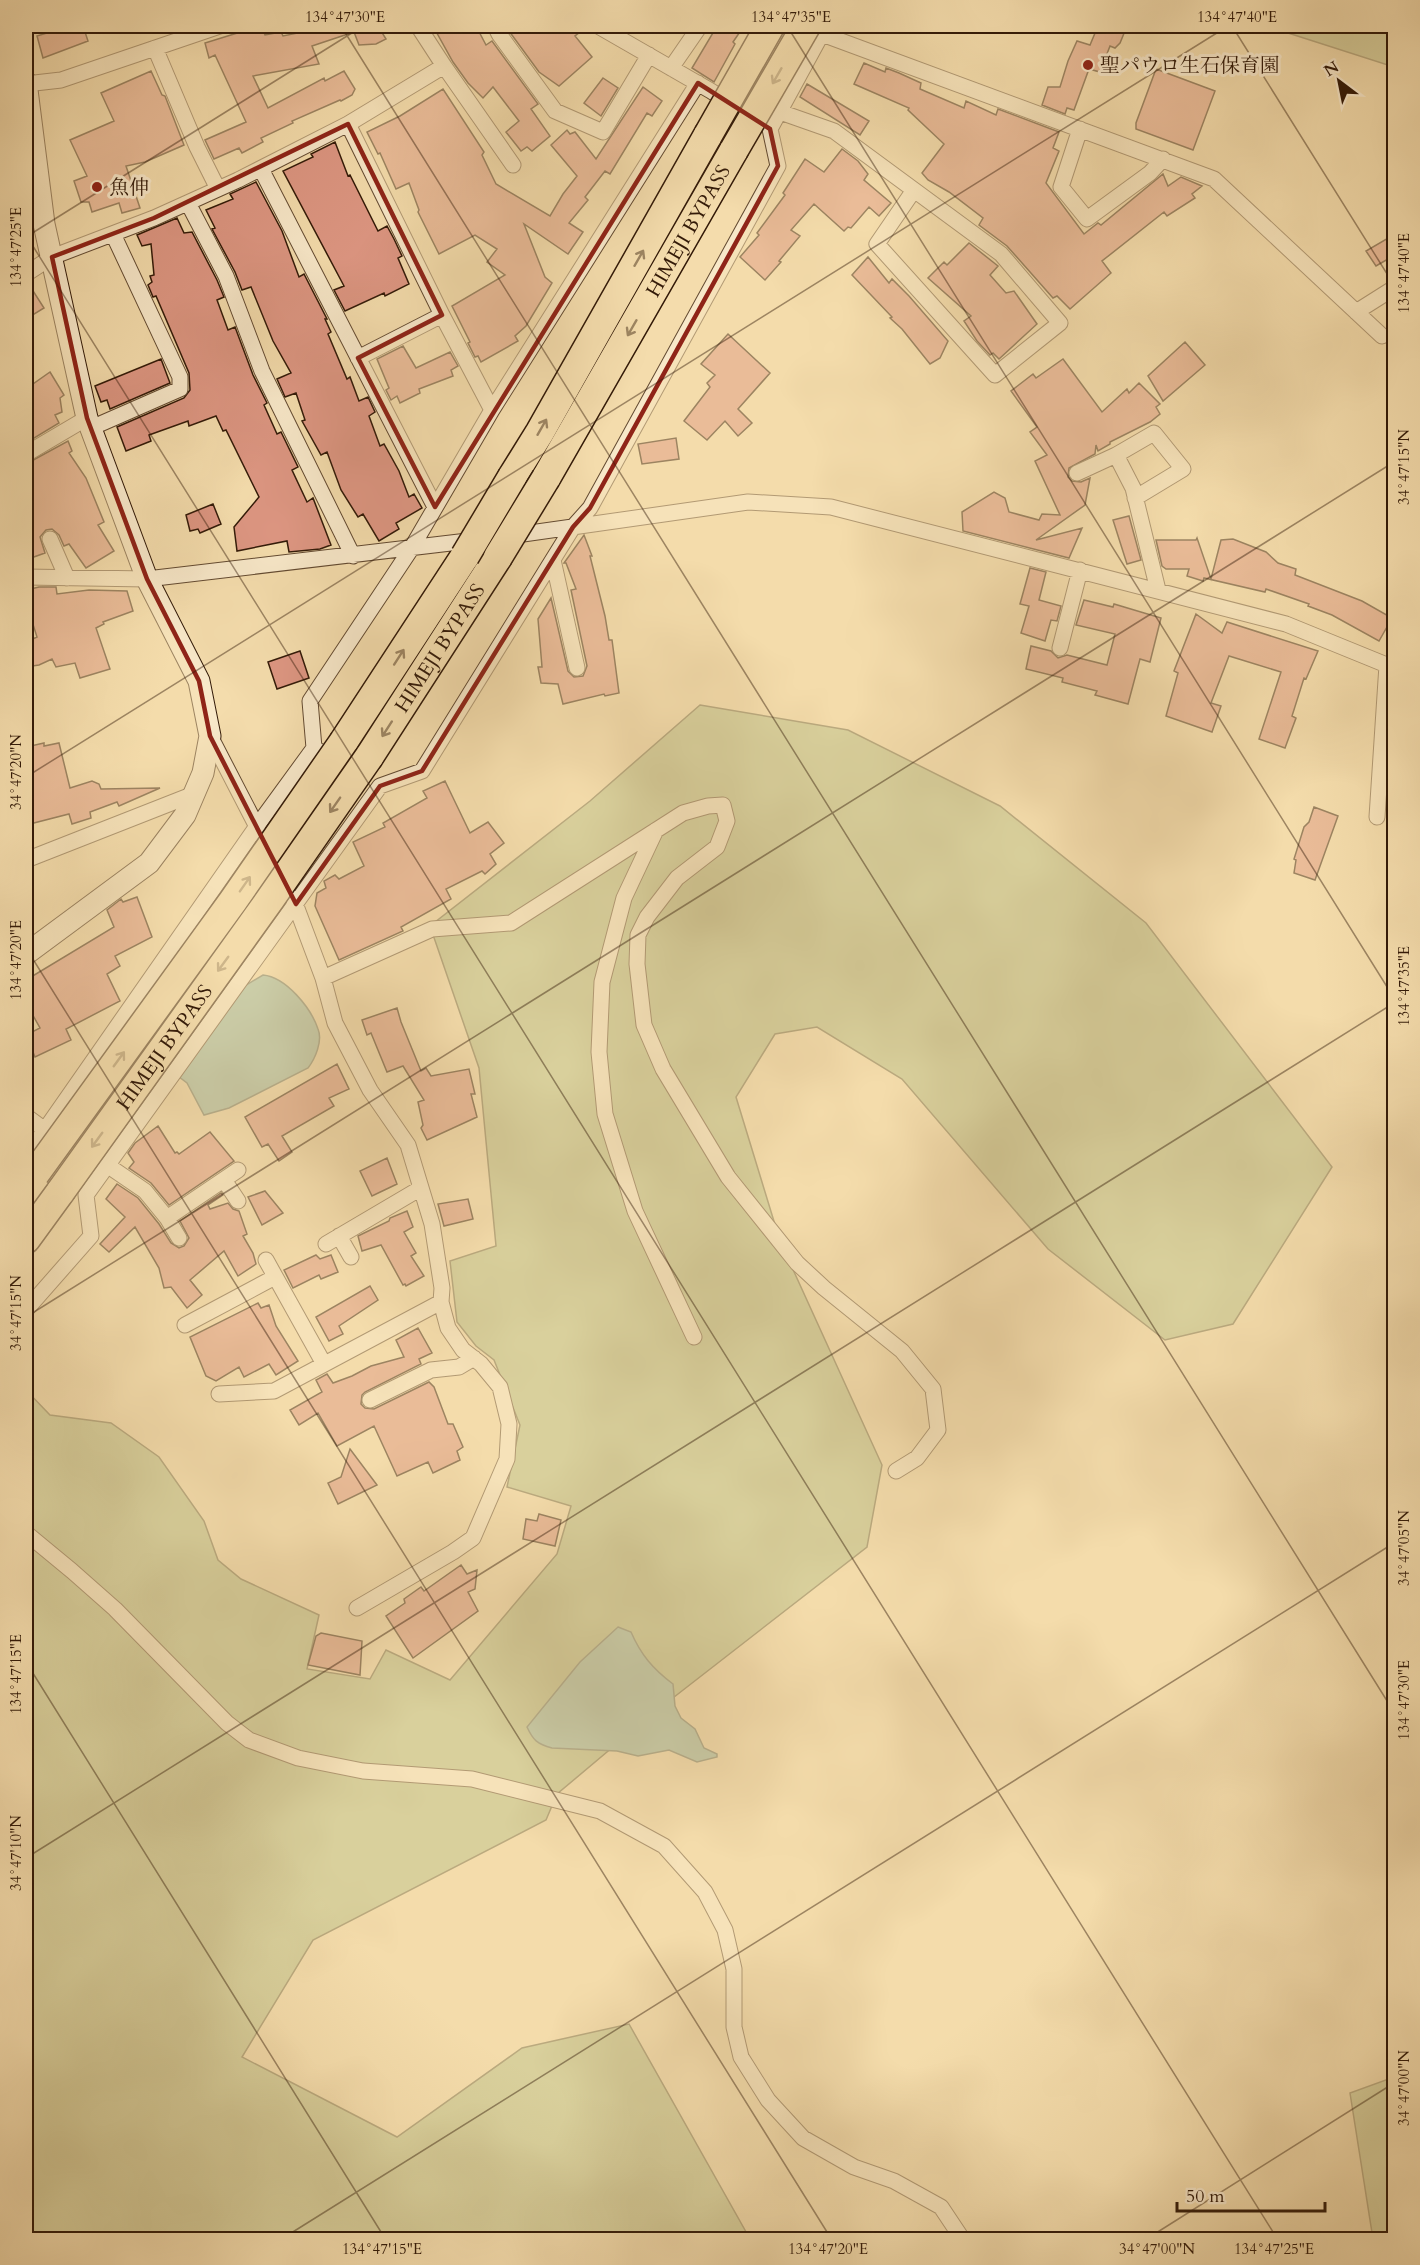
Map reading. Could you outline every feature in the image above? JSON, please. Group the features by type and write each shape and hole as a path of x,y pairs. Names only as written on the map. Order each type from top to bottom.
{"highway":[{"name":"HIMEJI BYPASS","path":"29,1173 233,902 344,741 465,556 552,411 770,26"},
{"name":"HIMEJI BYPASS","path":"26,1239 271,898 369,757 546,478 734,150 818,28"}],"street":[{"path":"220,26 61,80 26,83 29,133 44,224 89,423 147,579 199,681 210,736 296,904 335,1023 370,1090 408,1144 432,1224 442,1288 441,1302 448,1328 463,1350 474,1358 500,1387 509,1424 507,1459 473,1538 357,1608"},
{"path":"418,26 513,165"},
{"path":"495,26 555,111 603,132 649,55"},
{"path":"598,26 698,83 770,129"},
{"path":"671,68 700,26"},
{"path":"26,1310 91,1236 86,1196 107,1165 380,786 422,771 573,527 591,508 778,166 770,129 818,28 1214,178 1382,336"},
{"path":"155,48 197,147 218,189"},
{"path":"26,274 52,257 188,203 261,169 348,124 444,66"},
{"path":"29,1173 45,1130 257,825 314,748 310,701 411,549 492,411 698,83"},
{"path":"780,112 834,131 1001,254 1060,323 995,375 877,243 914,190"},
{"path":"348,124 441,315 492,411"},
{"path":"1080,129 1061,187 1087,219 1150,173 1163,159"},
{"path":"261,169 435,507"},
{"path":"188,203 226,276 262,371 353,556"},
{"path":"26,454 89,423 180,389 180,377 113,234"},
{"path":"1356,312 1395,288"},
{"path":"358,358 441,315"},
{"path":"1077,473 1154,434 1183,469 1136,498"},
{"path":"1116,455 1133,488 1158,590"},
{"path":"26,577 147,579 411,549 748,502 831,507 1286,624 1391,666 1377,817"},
{"path":"50,539 67,578"},
{"path":"553,560 577,668"},
{"path":"1060,648 1080,570"},
{"path":"26,954 150,862 185,815 203,773 210,736"},
{"path":"314,748 380,786"},
{"path":"26,860 194,794"},
{"path":"322,978 432,929 511,923 683,813 708,806 723,805 727,820 717,847 677,878 646,917 638,935 637,964 644,1025 663,1069 728,1177 797,1263 824,1288 903,1351 933,1389 938,1430 917,1458 896,1471"},
{"path":"656,830 624,898 602,982 599,1052 605,1114 635,1211 694,1337"},
{"path":"26,1116 45,1130"},
{"path":"107,1165 145,1191 180,1238"},
{"path":"167,1218 238,1170"},
{"path":"224,1180 238,1201"},
{"path":"351,1257 332,1240 421,1188"},
{"path":"266,1260 324,1364"},
{"path":"185,1325 275,1277"},
{"path":"219,1394 274,1391 441,1302"},
{"path":"370,1401 430,1370 459,1367 474,1358"},
{"path":"26,1533 115,1609 227,1723 249,1740 298,1758 363,1772 472,1779 600,1811 664,1846 705,1892 725,1930 734,1969 734,2027 741,2057 768,2100 803,2138 854,2167 894,2181 941,2207 963,2240"}],"highlighted area":[{"path":"698,83 770,129 778,166 590,508 573,527 422,771 380,786 296,904 210,736 199,681 147,579 87,418 52,257 154,218 348,124 442,315 358,358 435,507"}],"green space":[{"path":"1270,26 1394,26 1394,67 1285,32"},
{"path":"700,705 848,730 1000,806 1146,923 1332,1167 1233,1324 1165,1340 1048,1249 902,1079 817,1027 775,1034 736,1097 780,1241 882,1465 867,1547 651,1715 557,1794 546,1820 313,1940 242,2057 397,2137 522,2048 629,2024 750,2239 26,2239 26,1390 50,1415 111,1423 159,1457 204,1521 218,1560 241,1579 319,1615 307,1669 370,1679 386,1650 450,1680 557,1554 571,1506 507,1487 520,1425 494,1360 476,1346 457,1322 450,1261 496,1246 479,1068 430,926 590,801"},
{"path":"1394,2077 1394,2239 1373,2239 1350,2093"}],"shaded area":[{"path":"263,975 272,977 289,987 310,1012 319,1034 316,1055 308,1068 229,1108 204,1115 187,1083 170,1070 211,1006"},
{"path":"618,1627 631,1632 648,1661 673,1684 675,1706 681,1718 695,1729 704,1748 717,1754 717,1757 697,1762 669,1750 638,1756 617,1751 552,1748 539,1743 534,1738 527,1727 580,1662"}],"building":[{"path":"59,26 83,26 88,41 43,58 37,36 60,29"},
{"path":"245,26 261,26 265,35 281,32 283,36 313,30 312,26 378,26 386,39 376,44 359,45 354,32 312,46 319,64 253,76 268,108 324,78 325,81 344,71 355,89 352,95 292,121 293,123 261,138 263,142 242,153 239,148 214,159 205,140 246,122 215,55 209,58 205,43 247,30"},
{"path":"433,26 476,26 486,45 492,41 538,104 531,109 550,136 532,151 527,147 521,151 506,132 519,121 493,87 483,98 468,83"},
{"path":"518,26 588,26 575,36 592,57 559,86 539,72 509,31"},
{"path":"717,26 744,26 733,42 735,44 714,82 692,68"},
{"path":"1098,26 1127,26 1120,43 1115,48 1110,46 1100,72 1089,69 1074,110 1067,108 1065,114 1042,105 1048,87 1060,87 1077,41 1090,45"},
{"path":"864,63 885,72 886,68 899,73 921,83 920,89 964,108 966,101 996,115 998,109 1059,132 1053,148 1059,151 1046,183 1084,234 1098,223 1101,225 1163,174 1168,186 1181,177 1202,186 1192,194 1195,198 1167,216 1164,212 1102,261 1111,273 1070,309 1057,296 1053,298 1007,246 979,225 983,218 949,192 928,180 922,173 944,144 908,110 909,108 854,84"},
{"path":"1156,69 1215,91 1193,150 1136,129 1136,123"},
{"path":"151,71 162,95 165,96 184,145 145,162 126,166 140,208 122,213 119,203 92,212 89,202 81,202 74,181 87,176 70,140 114,121 101,93"},
{"path":"603,78 618,88 601,116 584,103"},
{"path":"807,84 869,121 860,135 800,97"},
{"path":"643,87 662,101 652,116 647,113 610,174 605,171 585,197 588,200 569,223 583,232 568,254 524,224 545,277 552,283 526,326 515,336 518,341 481,362 478,356 475,357 452,306 505,275 487,262 497,249 475,235 439,254 418,212 409,183 396,189 380,153 378,154 367,132 400,116 443,89 484,152 482,155 496,184 550,216 577,176 551,145 567,130 570,134 575,132 596,159"},
{"path":"335,142 348,176 350,175 378,231 387,226 394,239 402,256 398,258 409,284 345,311 334,290 344,286 283,171 313,157 311,154"},
{"path":"842,149 858,161 868,174 864,180 891,203 879,216 869,207 851,228 848,227 844,231 814,204 791,230 800,236 765,280 740,257 759,235 757,233 785,195 783,193 805,159 824,172"},
{"path":"256,182 282,231 299,277 304,274 327,319 325,319 331,332 328,334 347,379 350,377 359,401 368,397 375,412 369,416 380,446 384,444 399,471 409,497 414,494 422,508 396,523 399,529 379,541 363,514 358,517 341,490 327,452 321,455 302,421 305,420 296,393 285,397 277,379 291,373 273,341 251,287 242,290 212,229 215,228 206,210 233,199 230,194"},
{"path":"177,218 184,233 192,232 217,280 224,297 217,300 228,330 235,327 253,375 267,403 264,405 277,434 281,432 298,467 292,470 307,502 313,498 331,545 320,549 289,552 287,541 237,551 234,527 259,497 226,430 223,431 216,416 189,426 188,421 149,435 151,441 126,451 117,427 184,398 190,390 189,373 156,296 153,297 148,285 152,282 150,276 154,275 151,244 142,246 137,235"},
{"path":"1395,234 1395,255 1376,266 1366,251"},
{"path":"969,243 998,266 990,275 1006,293 1014,291 1037,324 999,359 993,353 990,355 977,341 964,321 971,316 928,278 944,262 947,265"},
{"path":"868,257 889,283 892,279 909,296 948,341 940,358 930,364 902,329 890,318 892,317 852,275"},
{"path":"28,283 44,308 31,316 26,307 26,284"},
{"path":"728,334 770,373 738,409 752,423 738,436 725,421 707,440 684,421 710,387 707,383 715,375 701,364"},
{"path":"1185,342 1205,365 1163,401 1148,376"},
{"path":"403,346 416,368 450,352 458,366 451,370 453,376 419,389 420,393 400,403 397,396 391,400 386,390 389,388 377,359"},
{"path":"161,359 170,383 110,409 107,400 101,402 95,386"},
{"path":"1063,359 1102,412 1127,389 1129,393 1139,383 1160,404 1156,407 1160,414 1150,422 1110,442 1098,451 1096,445 1095,454 1069,468 1068,477 1072,481 1081,482 1090,478 1085,505 1036,540 1082,528 1069,558 963,531 962,512 994,492 1005,498 1009,512 1039,520 1042,514 1060,515 1035,461 1047,455 1030,432 1037,427 1011,391 1033,374 1036,378"},
{"path":"50,372 64,395 60,398 62,412 55,415 59,423 26,443 26,389"},
{"path":"676,438 679,459 642,464 638,444"},
{"path":"68,441 72,451 69,453 86,478 104,522 98,525 114,551 86,568 69,544 64,546 59,535 52,529 46,530 40,537 45,553 31,558 26,546 26,464"},
{"path":"213,504 221,524 200,533 198,529 190,531 186,515"},
{"path":"1129,516 1141,560 1127,564 1113,520"},
{"path":"584,535 592,556 590,556 609,640 612,640 619,693 605,696 604,694 563,704 558,684 541,683 538,667 542,667 538,619 551,598 568,671 574,677 583,676 587,666 571,590 576,589 566,563 564,563"},
{"path":"1197,538 1211,579 1221,540 1233,539 1266,552 1278,563 1296,569 1295,575 1362,601 1392,618 1379,641 1332,615 1308,606 1309,604 1266,589 1265,592 1204,578 1203,581 1187,576 1189,569 1166,569 1162,566 1156,540 1196,540"},
{"path":"1030,568 1046,572 1039,600 1061,606 1057,621 1051,620 1045,641 1021,633 1029,606 1020,604"},
{"path":"56,587 57,594 89,590 127,591 133,611 103,622 104,624 96,628 110,669 80,678 75,663 56,667 52,659 39,665 26,667 26,642 37,637 26,602 26,590"},
{"path":"1084,600 1113,607 1114,604 1161,618 1150,662 1140,659 1128,704 1095,695 1097,691 1062,682 1063,678 1026,669 1031,646 1051,651 1058,658 1067,655 1107,665 1115,634 1076,625"},
{"path":"1196,614 1222,633 1227,622 1318,651 1306,679 1304,678 1292,716 1296,718 1285,748 1259,739 1281,672 1229,656 1211,703 1221,706 1212,732 1166,716 1178,673 1174,671"},
{"path":"300,651 309,678 277,689 268,662"},
{"path":"44,743 44,746 59,743 70,788 92,781 99,784 101,789 160,788 119,806 117,802 90,812 91,818 72,824 69,814 26,825 26,747"},
{"path":"445,781 470,833 488,822 504,843 490,854 496,864 485,874 482,871 446,889 451,899 401,927 403,931 339,960 315,906 317,893 326,888 324,881 335,875 339,879 364,866 353,842 385,827 383,823 427,798 423,791"},
{"path":"1314,807 1338,816 1315,880 1294,873 1296,860 1294,859 1304,827 1309,822"},
{"path":"137,897 152,937 115,956 120,966 107,974 120,1001 66,1029 71,1040 35,1057 26,1035 40,1028 26,1003 26,980 114,927 107,910 121,899 123,902"},
{"path":"397,1008 421,1071 426,1068 431,1076 469,1069 475,1094 471,1094 477,1117 427,1140 421,1128 423,1125 418,1102 424,1100 403,1066 387,1072 371,1033 367,1035 362,1020"},
{"path":"337,1064 349,1089 329,1098 334,1106 282,1136 292,1152 279,1161 268,1144 262,1147 245,1117"},
{"path":"158,1126 175,1153 179,1154 210,1132 234,1161 169,1205 151,1183 129,1168 134,1162 128,1153 135,1143"},
{"path":"387,1158 397,1184 372,1196 360,1171"},
{"path":"117,1184 138,1198 171,1243 179,1248 184,1246 189,1238 180,1221 221,1193 223,1195 208,1205 210,1209 228,1203 233,1209 239,1211 247,1234 243,1236 253,1253 256,1264 238,1276 224,1251 190,1280 202,1295 187,1308 171,1287 164,1288 159,1268 135,1227 109,1252 100,1244 125,1217 106,1199"},
{"path":"265,1191 283,1213 262,1225 248,1197"},
{"path":"468,1199 473,1219 444,1226 438,1204"},
{"path":"407,1211 413,1227 404,1232 416,1253 411,1256 424,1276 406,1286 403,1285 381,1245 362,1251 358,1236"},
{"path":"316,1255 320,1259 331,1255 338,1272 321,1279 319,1275 293,1288 284,1270"},
{"path":"370,1286 378,1300 339,1326 343,1334 329,1341 316,1317"},
{"path":"258,1303 261,1308 269,1305 276,1326 298,1361 276,1375 269,1364 244,1377 239,1367 216,1381 206,1376 190,1337"},
{"path":"418,1328 432,1353 419,1359 421,1364 365,1392 362,1395 361,1404 365,1408 374,1409 429,1382 434,1387 448,1424 453,1424 463,1447 457,1451 460,1460 433,1473 428,1462 397,1476 374,1426 337,1446 318,1413 299,1425 290,1410 322,1392 316,1380 327,1374 333,1383 371,1366 404,1357 396,1340"},
{"path":"350,1449 377,1485 338,1504 328,1483 341,1477"},
{"path":"539,1514 561,1520 555,1546 523,1539 526,1519 537,1521"},
{"path":"461,1565 467,1574 477,1570 475,1589 468,1592 478,1611 413,1658 386,1616 405,1603 404,1599 421,1587 424,1591"},
{"path":"321,1633 362,1641 360,1675 308,1665 316,1636"}],"place":[{"name":"聖パウロ生石保育園","path":"1088,65"},
{"name":"魚伸","path":"97,187"}]}
